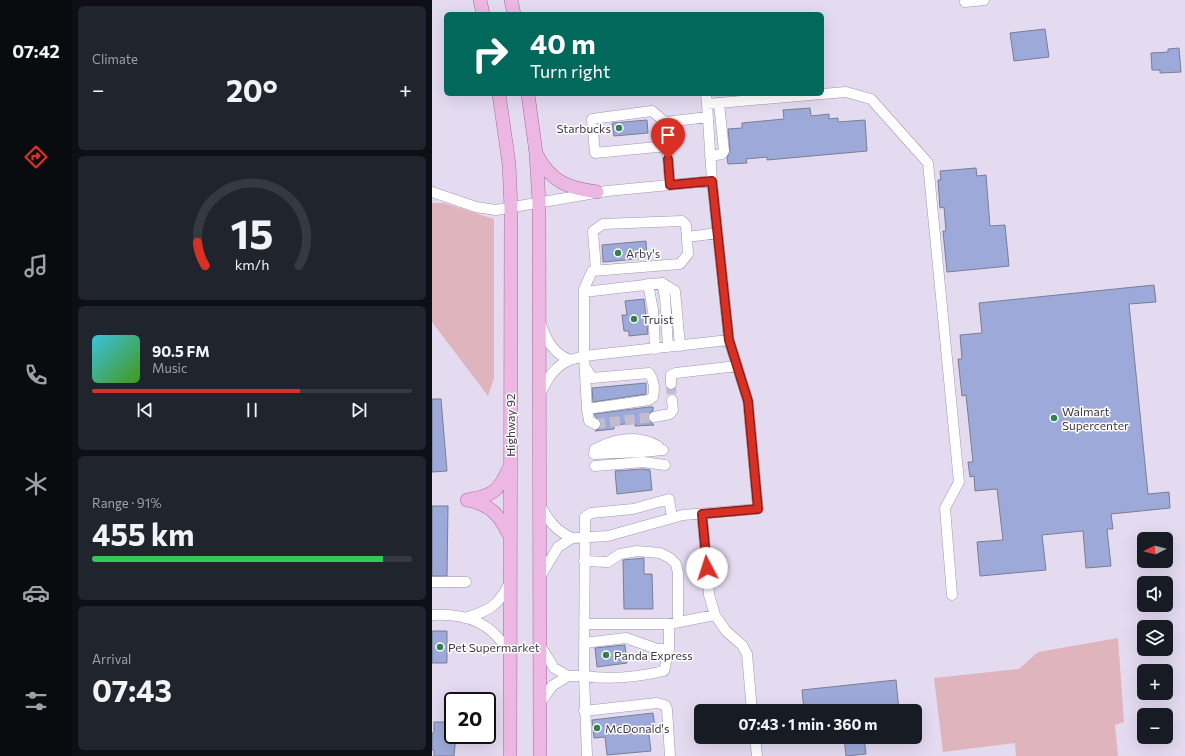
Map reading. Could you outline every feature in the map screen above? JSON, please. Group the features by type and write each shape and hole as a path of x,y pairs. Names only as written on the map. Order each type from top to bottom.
{"main road":[{"path":"480,0 483,12"},
{"path":"511,0 514,12"},
{"name":"Highway 92","path":"499,96 509,164 511,208 510,756"},
{"path":"528,96 536,153 539,202 540,756"},
{"path":"536,153 541,163 555,179 575,189 597,192"},
{"path":"510,467 504,479 494,491 485,496 467,500 485,504 496,512 510,536"}],"street":[{"path":"965,2 984,0"},
{"path":"824,94 846,92 871,100 928,163 959,482 945,508 952,595"},
{"path":"540,577 558,548 572,538 608,536 683,515 758,509 748,401 729,340 712,181 706,99 720,103 799,96"},
{"path":"710,156 722,154 724,151 720,103"},
{"path":"667,146 595,153 592,119 652,111 665,122 667,146 670,185"},
{"path":"665,122 708,117"},
{"path":"432,192 488,209 496,210 597,192 712,181"},
{"path":"595,424 588,421 584,356 584,292 592,271 680,264 688,254 686,225 682,221 603,224 593,231 596,270"},
{"path":"686,237 718,233"},
{"path":"584,292 655,283 675,291 680,346"},
{"path":"655,283 665,297 662,348"},
{"path":"655,283 653,310 662,348"},
{"path":"540,322 550,345 558,355 570,360"},
{"path":"540,394 553,371 564,362 584,356 729,340"},
{"path":"671,384 671,375 737,366"},
{"path":"585,367 592,378 649,373 654,380 655,390 653,397 648,400 587,409"},
{"path":"654,417 670,414 674,410 672,400"},
{"path":"595,457 615,440 638,438 650,442 664,457"},
{"path":"595,457 642,452 664,457"},
{"path":"595,457 643,462 664,457"},
{"path":"587,756 584,711 585,517 591,513 633,509 669,499 672,518"},
{"path":"540,504 551,524 560,532 572,538"},
{"path":"702,514 709,595 715,615 726,631 742,645 746,654 751,704"},
{"path":"540,644 554,668 568,676 601,678 630,677 645,676 664,671 673,623 678,573 676,564 660,553 626,552 608,562 584,561"},
{"path":"432,582 466,582"},
{"path":"465,618 492,607 499,601 510,584"},
{"path":"432,615 465,618 490,628 499,637 510,655"},
{"path":"584,624 673,623 715,615"},
{"path":"584,643 626,638 657,649 669,649"},
{"path":"540,703 552,686 568,676"},
{"path":"584,711 657,703 665,705 667,709 670,756"},
{"path":"756,744 757,756"}],"shaded area":[{"path":"432,203 444,203 494,219 494,378 488,396 432,322"},
{"path":"1118,638 1124,722 1115,725 1118,756 1016,756 1015,743 943,752 934,678 1019,669 1038,652"}],"building":[{"path":"1045,29 1049,57 1014,61 1010,33"},
{"path":"1179,48 1181,72 1160,73 1160,70 1152,70 1151,53 1168,52 1168,49"},
{"path":"810,108 811,116 829,114 829,119 838,118 838,122 865,120 867,151 767,160 767,157 746,159 747,163 728,164 727,158 730,150 728,129 742,128 742,123 784,119 783,110"},
{"path":"647,120 648,133 614,136 612,123"},
{"path":"976,168 977,176 986,175 990,226 1005,225 1009,266 947,272 943,231 946,231 944,207 940,208 938,180 941,180 940,171"},
{"path":"646,241 647,258 603,262 602,245"},
{"name":"Walmart Supercenter","path":"1154,285 1156,302 1129,304 1148,494 1169,492 1170,508 1111,514 1113,529 1107,529 1111,566 1086,568 1083,531 1042,535 1046,570 980,576 977,542 1003,540 997,489 975,491 974,476 970,477 968,462 973,462 966,395 962,396 958,359 962,359 960,335 982,333 979,303"},
{"path":"644,299 648,334 629,336 629,331 624,331 622,315 627,315 625,301"},
{"path":"646,383 646,394 593,402 592,388"},
{"path":"432,399 441,399 447,471 432,472"},
{"path":"653,407 653,411 648,414 648,419 654,425 635,426 635,423 614,425 614,429 595,431 599,429 601,424 594,414"},
{"path":"650,470 652,490 617,494 615,471"},
{"path":"432,506 448,506 447,576 432,576"},
{"path":"644,558 644,574 652,574 653,609 624,609 623,560"},
{"name":"Pet Supermarket","path":"432,631 447,631 447,663 432,663"},
{"path":"625,645 627,663 597,667 595,648"},
{"path":"896,680 898,704 803,704 802,690"},
{"path":"653,713 655,727 648,727 651,751 607,755 605,737 594,738 592,720"},
{"path":"434,722 444,722 444,744 455,744 454,756 434,756 434,750 432,750 432,733 434,733"},
{"path":"845,744 865,744 866,754 846,756"}],"tunnel":[{"path":"671,384 672,400"},
{"path":"595,424 654,417"}],"place":[{"name":"Starbucks","path":"619,128"},
{"name":"Arby's","path":"618,253"},
{"name":"Truist","path":"634,319"},
{"name":"Walmart Supercenter","path":"1054,418"},
{"name":"Pet Supermarket","path":"440,647"},
{"name":"Panda Express","path":"606,655"},
{"name":"McDonald's","path":"597,728"}],"route":[{"path":"668,159 670,185 712,181 729,340 748,401 758,509 702,514 707,568"}]}
